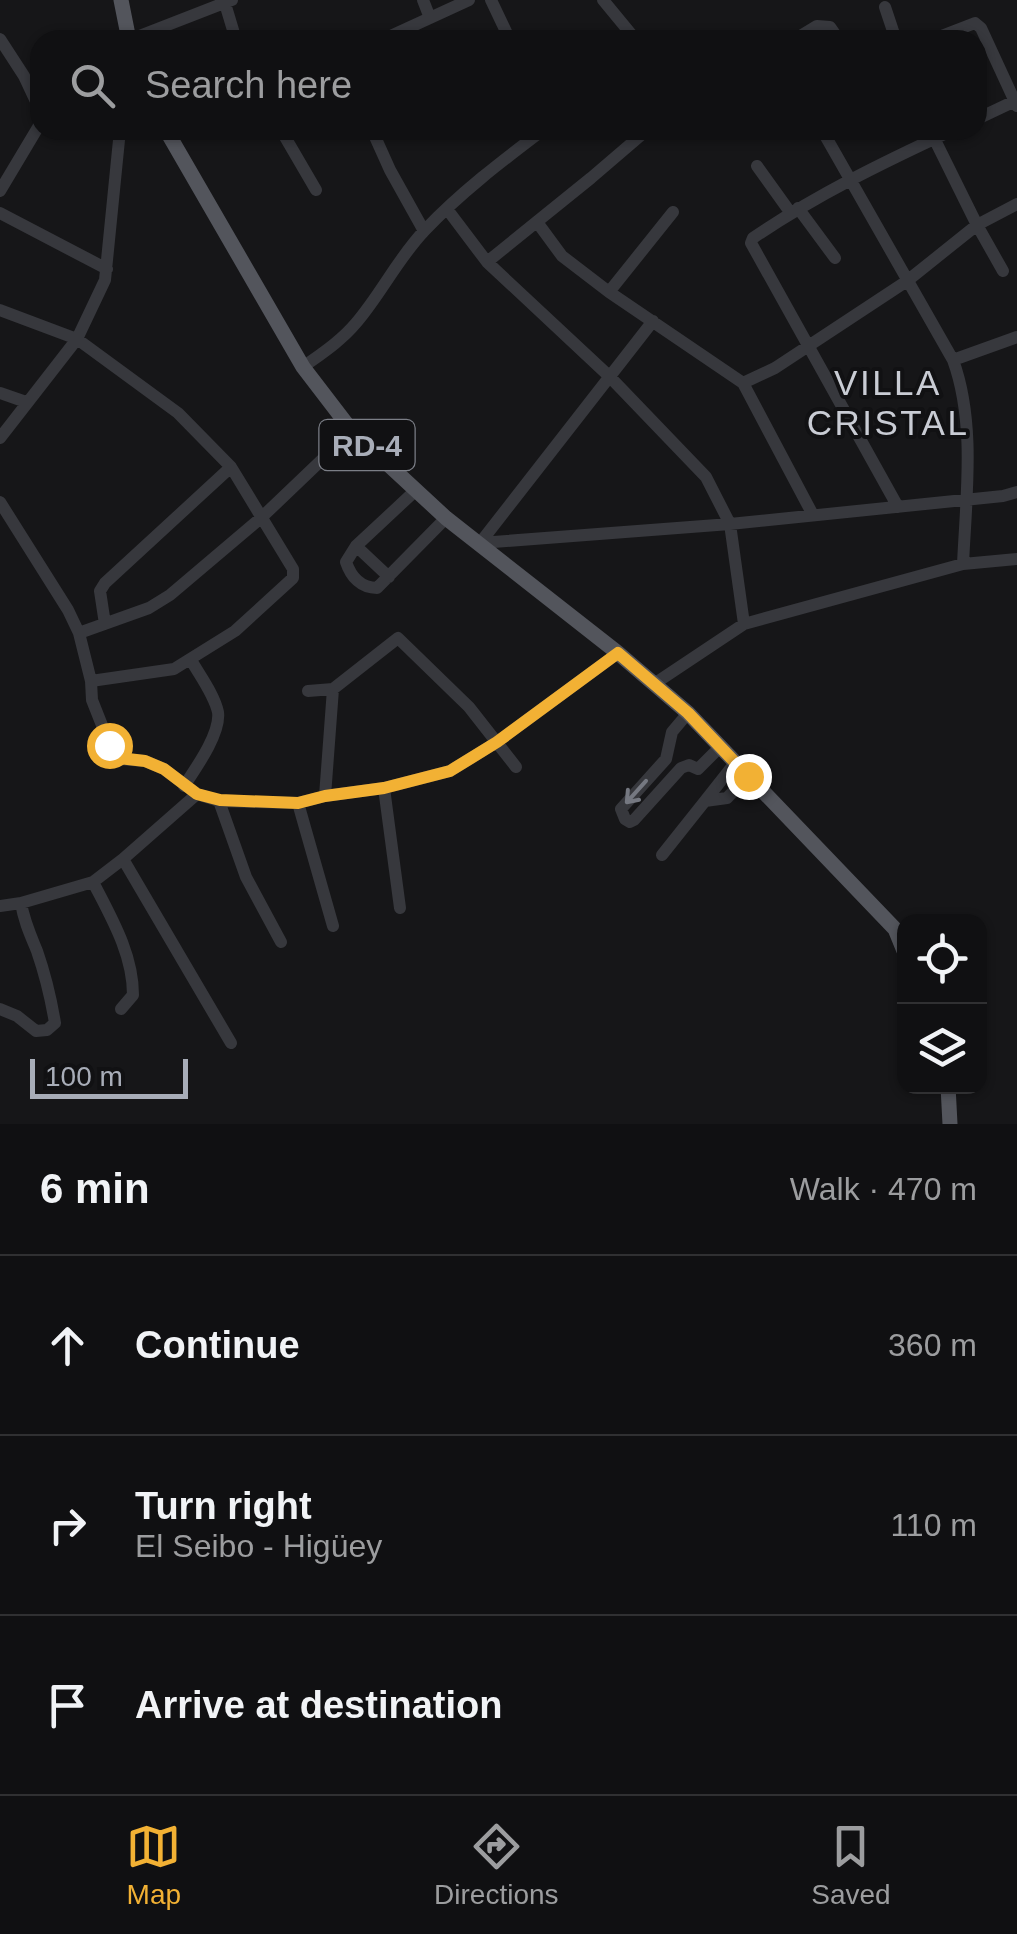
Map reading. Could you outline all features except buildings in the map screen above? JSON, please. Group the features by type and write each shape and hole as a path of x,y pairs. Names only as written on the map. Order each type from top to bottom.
{"main road":[{"path":"121,0 127,30"},
{"name":"RD-4","path":"172,140 303,367 352,432 446,518 688,713 897,934"},
{"path":"948,1094 950,1124"}],"street":[{"path":"423,0 430,18"},
{"path":"404,30 469,0"},
{"path":"491,0 505,30"},
{"path":"603,0 628,30"},
{"path":"154,30 227,1 234,30"},
{"path":"884,8 892,30"},
{"path":"957,30 975,23 982,30"},
{"path":"0,39 30,89"},
{"path":"987,41 1016,102 987,114"},
{"path":"0,191 30,140"},
{"path":"0,438 76,340 105,280 119,140"},
{"path":"286,140 316,190"},
{"path":"376,140 424,231"},
{"path":"303,367 357,322 397,262 424,231 530,140"},
{"path":"486,262 635,140"},
{"path":"828,140 953,360 961,382 967,442 962,564"},
{"path":"898,507 751,244 753,238 794,210 921,140"},
{"path":"935,140 1003,272"},
{"path":"757,166 835,258"},
{"path":"743,383 810,346 907,281 976,225 1017,204"},
{"path":"446,209 486,262 609,376 706,477 730,524 744,624"},
{"path":"609,292 674,212"},
{"path":"0,213 107,269"},
{"path":"537,222 562,256 743,383 814,515"},
{"path":"0,310 76,340 178,412 231,467 294,574 235,632 174,669 91,680"},
{"path":"480,543 653,321"},
{"path":"953,360 1017,337"},
{"path":"0,393 26,402"},
{"path":"79,633 149,608 170,595 262,517 352,432"},
{"path":"104,624 100,591 105,584 231,467"},
{"path":"416,491 356,546 346,562 350,575 368,588 377,588 446,518"},
{"path":"480,543 730,524 1017,492"},
{"path":"0,502 79,633 92,700 113,752 119,758 145,761 164,769 197,794 220,800 298,803 384,788 450,771 497,742 618,653"},
{"path":"356,546 389,577"},
{"path":"654,684 744,624 962,564 1017,559"},
{"path":"308,691 333,689 398,638 469,706 516,767"},
{"path":"184,786 217,728 218,713 190,660"},
{"path":"325,796 333,689"},
{"path":"688,713 672,732 666,759 621,809 625,819 634,820 680,768 689,765 698,769 720,747"},
{"path":"666,759 676,772"},
{"path":"662,855 735,763"},
{"path":"706,801 727,798 748,776"},
{"path":"384,788 400,908"},
{"path":"0,906 92,882 197,794"},
{"path":"220,800 246,877 281,942"},
{"path":"298,803 333,926"},
{"path":"123,859 231,1043"},
{"path":"92,882 120,934 129,968 133,995 120,1009"},
{"path":"0,1009 18,1016 36,1032 47,1030 54,1023 45,977 21,903"}],"district":[{"name":"VILLA CRISTAL","path":"888,402"}],"route":[{"path":"109,745 119,758 145,761 164,769 197,794 220,800 298,803 364,792 450,771 497,742 618,653 688,713 748,776"}]}
